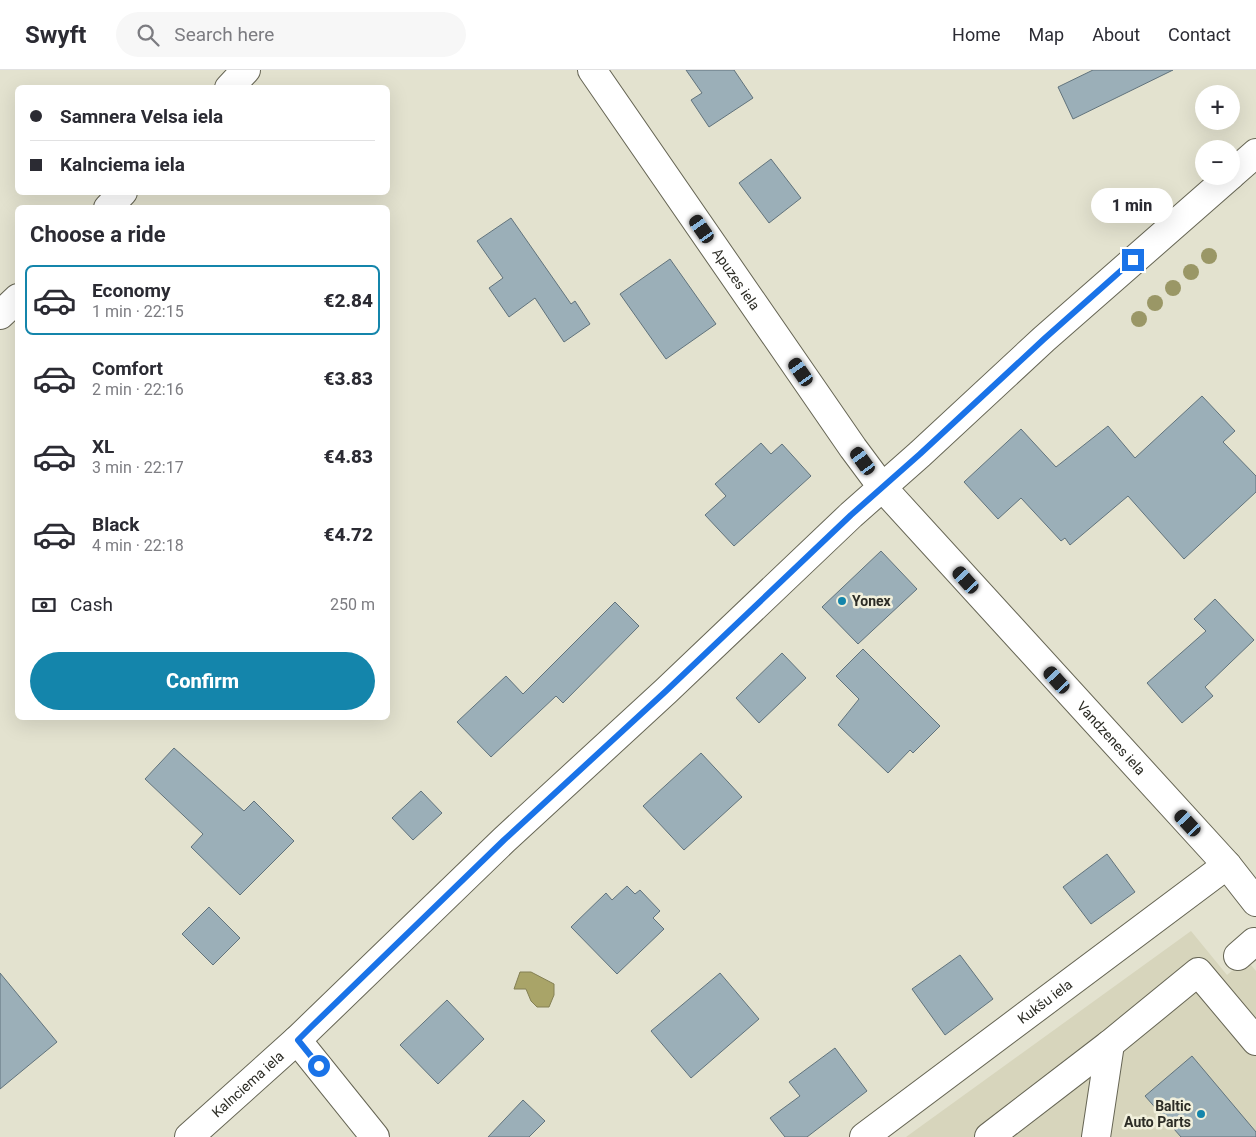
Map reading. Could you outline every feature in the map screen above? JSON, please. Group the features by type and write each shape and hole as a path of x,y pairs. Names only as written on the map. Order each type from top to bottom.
{"street":[{"path":"232,85 246,70"},
{"name":"Apuzes iela","path":"592,70 882,487"},
{"name":"Kalnciema iela","path":"1240,167 1256,153"},
{"name":"Kalnciema iela","path":"189,1137 298,1040 430,911 851,515 1044,339 1220,185"},
{"path":"111,205 120,195"},
{"path":"0,315 15,301"},
{"name":"Vandzenes iela","path":"882,487 1227,866 1256,902"},
{"name":"Kukšu iela","path":"864,1137 1227,866"},
{"path":"989,1137 1110,1044 1198,972 1256,1041"},
{"path":"298,1040 375,1137"},
{"path":"1096,1137 1110,1044"}],"shaded area":[{"path":"1191,931 1227,975 1246,959 1256,971 1256,1137 906,1137"},
{"path":"520,972 531,972 554,984 554,995 549,1007 537,1007 531,1001 526,989 514,989"}],"building":[{"path":"686,70 734,70 753,98 709,127 691,100 702,93"},
{"path":"1093,70 1173,70 1073,119 1058,87"},
{"path":"771,159 801,198 769,223 739,183"},
{"path":"511,218 571,304 575,301 590,324 564,342 535,298 509,317 489,288 503,278 477,241"},
{"path":"670,259 716,324 666,359 620,294"},
{"path":"1202,396 1235,431 1223,442 1256,476 1256,492 1184,559 1128,496 1070,545 1065,538 1061,541 1021,498 998,519 964,482 1021,429 1056,467 1108,426 1135,458"},
{"path":"761,443 771,454 782,444 811,476 734,546 705,515 726,496 715,484"},
{"path":"881,551 917,589 858,644 822,607"},
{"path":"1215,599 1254,640 1205,687 1213,696 1182,723 1147,683 1206,631 1194,619"},
{"path":"615,602 639,626 563,703 556,696 491,757 457,722 506,676 523,694"},
{"path":"863,649 940,726 913,753 910,750 888,773 838,725 859,699 836,676"},
{"path":"782,653 806,678 759,723 736,698"},
{"path":"174,748 244,811 254,801 294,841 240,895 191,847 203,834 145,779"},
{"path":"701,753 742,797 684,850 643,806"},
{"path":"421,791 442,813 413,840 392,818"},
{"path":"1107,854 1135,892 1091,924 1063,887"},
{"path":"627,886 635,894 640,890 660,911 653,918 664,929 617,974 571,927 606,893 612,900"},
{"path":"209,907 240,938 213,965 182,934"},
{"path":"960,955 993,999 945,1035 912,989"},
{"path":"0,973 57,1042 0,1089"},
{"path":"720,973 759,1019 691,1078 651,1031"},
{"path":"447,1000 484,1039 438,1084 400,1045"},
{"path":"835,1048 867,1091 807,1137 785,1137 770,1118 800,1096 789,1082"},
{"name":"Baltic Auto Parts","path":"1192,1056 1256,1132 1256,1137 1181,1137 1145,1096"},
{"path":"523,1100 545,1121 529,1137 488,1137"}],"place":[{"name":"Yonex","path":"842,601"},
{"name":"Baltic Auto Parts","path":"1201,1114"}],"route":[{"path":"319,1066 298,1040 311,1027 504,840 666,691 851,515 1133,260"}]}
